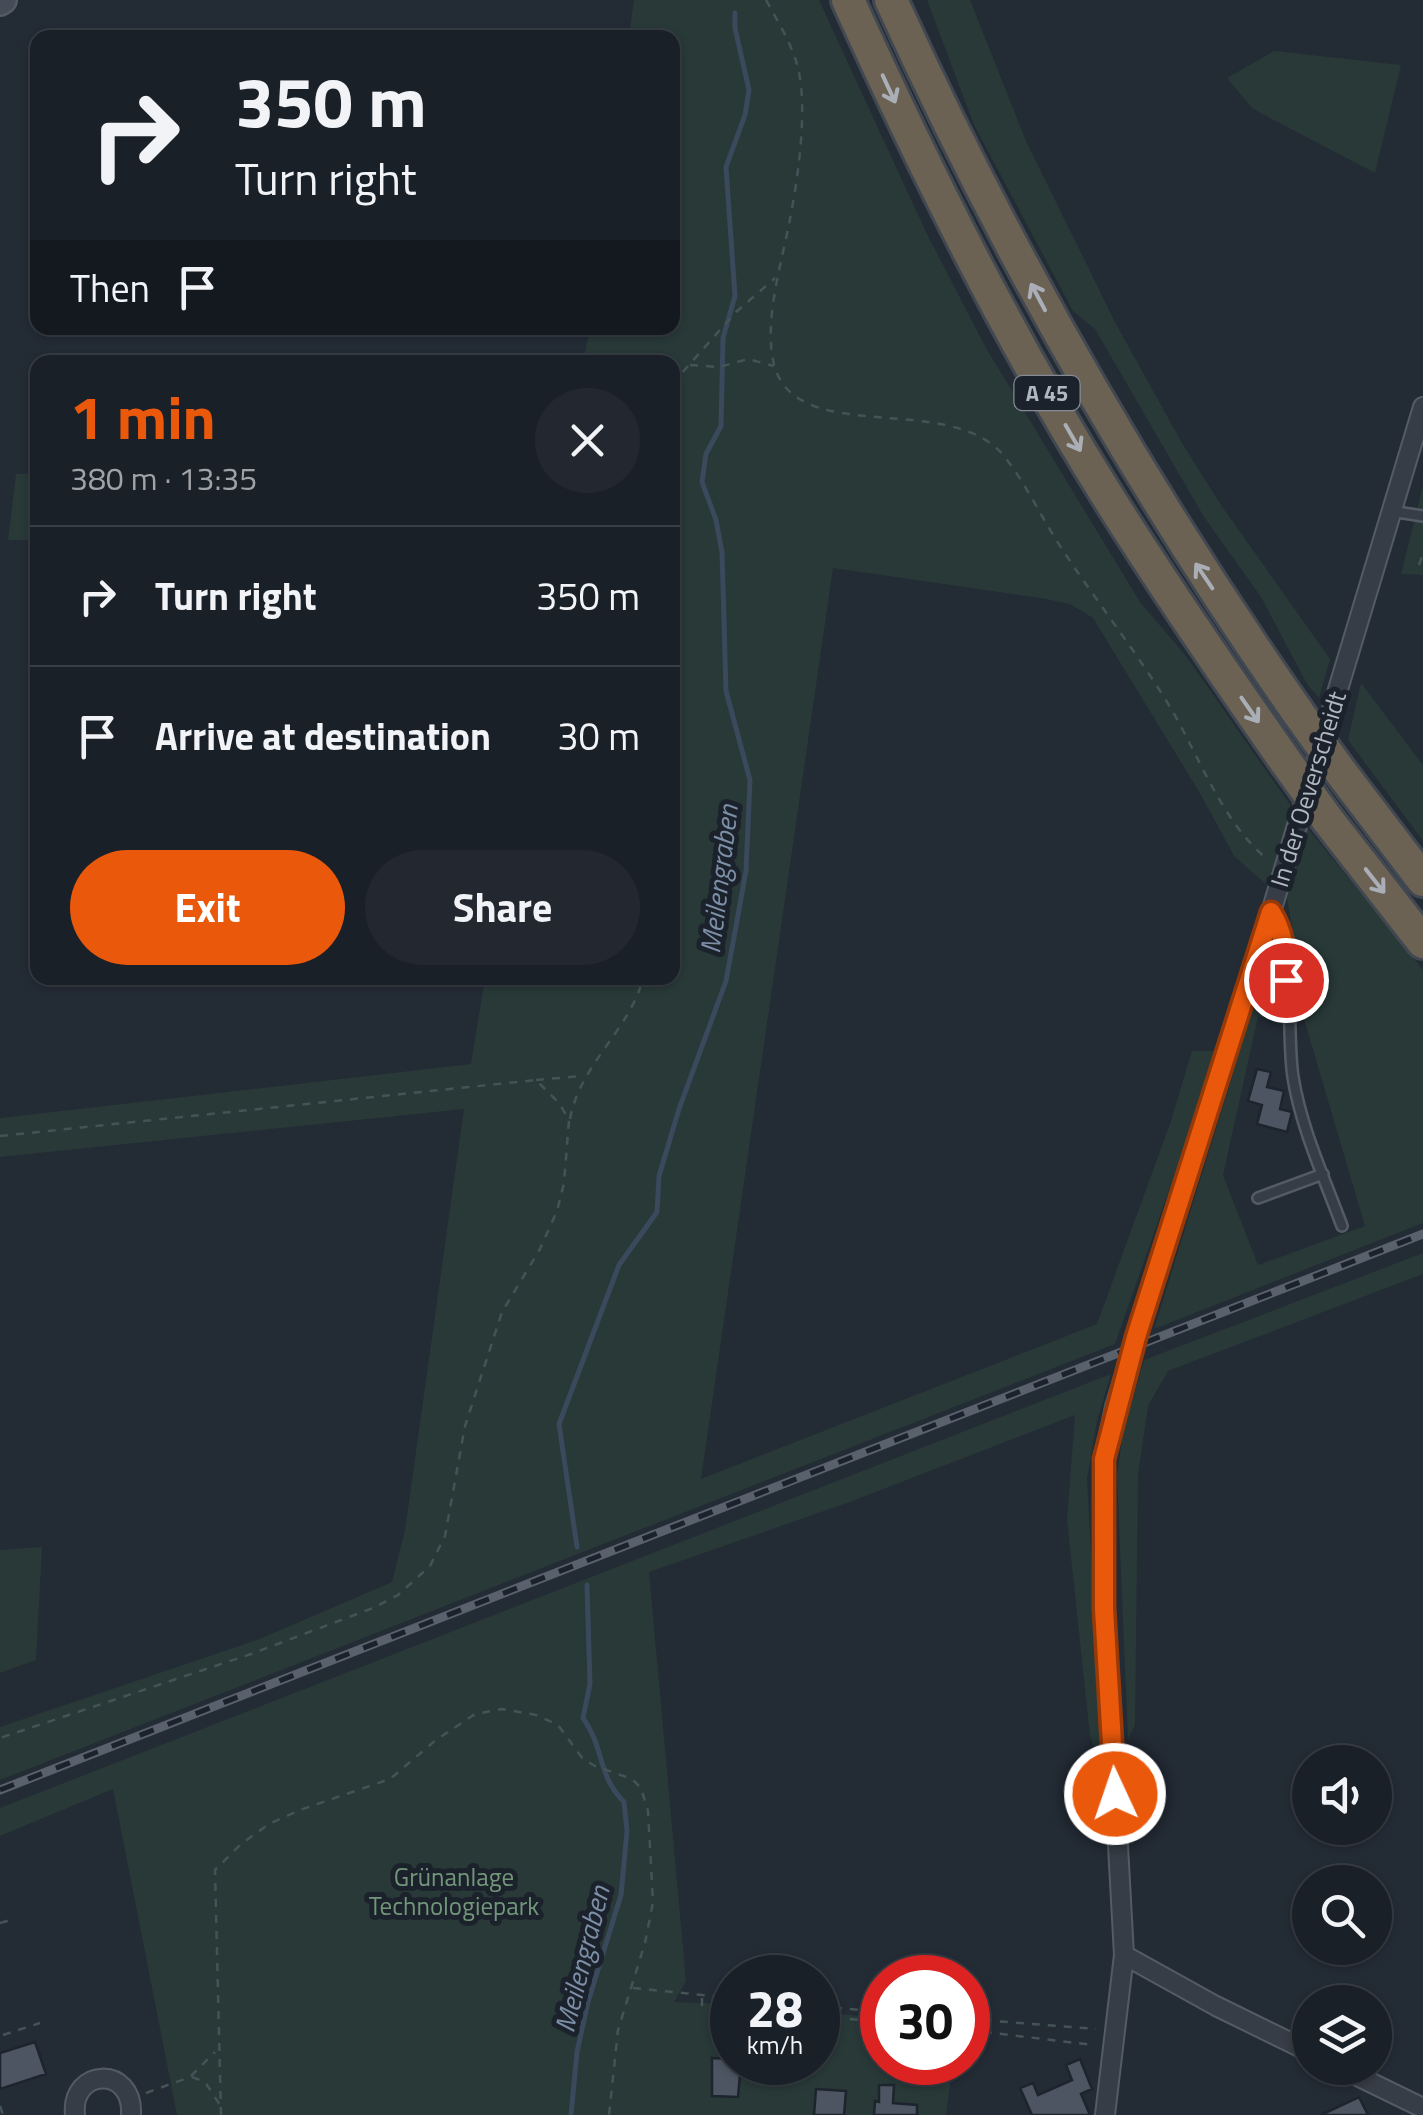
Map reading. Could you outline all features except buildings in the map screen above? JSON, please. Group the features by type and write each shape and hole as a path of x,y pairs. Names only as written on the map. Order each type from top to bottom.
{"highway":[{"name":"A 45","path":"848,0 948,212 1106,494 1178,607 1286,762 1423,942"},
{"name":"A 45","path":"891,0 988,206 1098,406 1191,556 1299,714 1423,880"}],"street":[{"name":"In der Oeverscheidt","path":"1106,2115 1124,1955 1104,1559 1104,1459 1115,1407 1271,912 1423,408"},
{"path":"1124,1955 1292,2043"},
{"path":"75,2115 79,2090 89,2081 103,2078 116,2081 131,2107"},
{"path":"1376,2085 1423,2108"}],"lane":[{"path":"1392,511 1423,516"},
{"path":"1271,912 1285,942 1294,1078 1306,1130 1342,1226"},
{"path":"1258,1198 1323,1174"}],"path":[{"path":"766,0 787,36 798,70 801,107 790,217 776,277 772,316 775,367 789,390 819,408 954,425 976,433 1003,456 1066,556 1166,700 1237,827 1266,860 1283,867"},
{"path":"680,374 736,312 776,277"},
{"path":"688,365 719,367 748,359 775,367"},
{"path":"1419,565 1423,553"},
{"path":"0,1738 358,1614 398,1594 430,1566 445,1536 465,1426 502,1312 540,1249 557,1211 574,1098 584,1076 638,998 641,985"},
{"path":"0,1136 584,1076"},
{"path":"536,1080 570,1120"},
{"path":"221,2115 215,1870 240,1844 269,1824 390,1779 460,1722 488,1710 521,1712 558,1725 583,1759 632,1779 641,1788 648,1811 653,1902 645,1944 618,2030 609,2115"},
{"path":"0,1923 14,1919"},
{"path":"632,1988 710,1996"},
{"path":"703,1995 702,2005 710,2006"},
{"path":"990,2022 1116,2039"},
{"path":"3,2036 40,2023"},
{"path":"990,2031 1116,2039"},
{"path":"131,2107 190,2076 217,2050"},
{"path":"190,2076 205,2082 220,2107"},
{"path":"0,2106 3,2115"}],"green space":[{"path":"634,0 819,0 926,232 986,348 1140,602 1186,656 1293,809 1269,887 1234,856 1093,618 1070,604 1041,598 833,568 701,1479 1097,1324 1171,1121 1192,1051 1218,1051 1115,1344 0,1780 0,1727 257,1640 392,1582 405,1530 464,1109 0,1157 0,1118 471,1064 484,985 680,985 680,355 584,355 589,335 680,335 680,30 630,30"},
{"path":"927,0 970,0 1026,141 1116,324 1221,505 1330,659 1319,698 1307,684 1261,597 1204,517 1095,329 1073,311 974,125"},
{"path":"1274,51 1401,65 1375,173 1253,109 1227,78"},
{"path":"16,474 30,474 30,540 8,540"},
{"path":"1423,486 1423,575 1401,574"},
{"path":"1361,683 1423,765 1423,841 1348,740"},
{"path":"1301,820 1423,970 1423,1223 1154,1329 1253,1009 1271,938 1284,963 1286,1018 1258,1017 1223,1175 1258,1265 1365,1226 1304,1019 1296,1018 1294,937 1285,887"},
{"path":"1423,1253 1423,1274 1168,1371 1148,1406 1138,1475 1135,1725 1128,1739 1117,1475 1123,1433 1144,1360"},
{"name":"Grünanlage Technologiepark","path":"1111,1374 1097,1421 1087,1479 1103,1774 1090,1736 1067,1519 1075,1415 847,1503 649,1572 686,1981 674,2002 710,2003 710,2085 840,2085 840,2014 860,2016 860,2085 950,2085 946,2115 177,2115 113,1789 0,1836 0,1808"},
{"path":"42,1547 36,1660 0,1673 0,1550"}],"waterway":[{"name":"Meilengraben","path":"577,1547 559,1424 619,1265 657,1212 659,1176 679,1109 726,981 746,871 750,780 726,691 722,552 716,520 702,482 706,454 721,426 723,338 735,296 726,167 745,115 749,90 735,13"},
{"name":"Meilengraben","path":"571,2115 577,2052 588,2002 621,1895 627,1831 624,1802 609,1782 583,1718 590,1684 587,1585"}],"railway":[{"path":"0,1790 1423,1234"}],"route":[{"path":"1115,1794 1104,1609 1104,1459 1136,1337 1271,912 1285,942 1286,980"}]}
